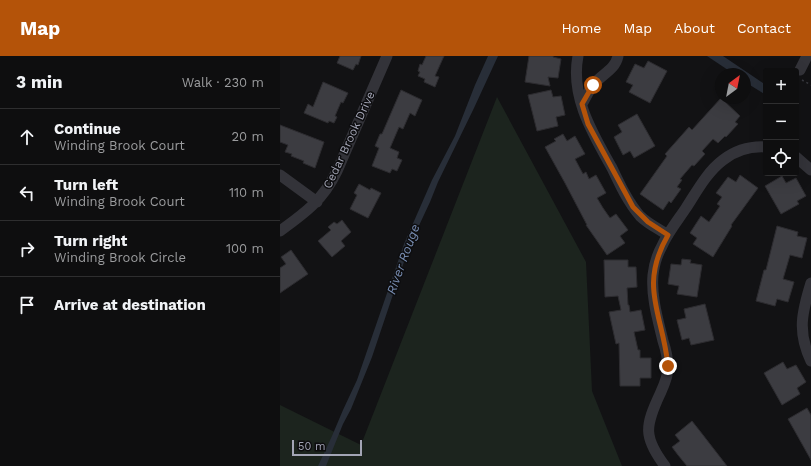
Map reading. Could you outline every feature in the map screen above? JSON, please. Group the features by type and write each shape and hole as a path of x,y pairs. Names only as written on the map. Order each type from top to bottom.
{"street":[{"name":"Cedar Brook Drive","path":"280,231 306,212 328,189 387,56"},
{"path":"578,56 576,80 588,124 633,207 648,222 668,235"},
{"path":"582,104 593,85 616,64 618,56"},
{"path":"800,70 807,56"},
{"path":"665,466 652,447 648,428 651,414 667,376 667,356 654,301 653,281 655,264 660,249 668,235 715,166 734,152 746,148 763,147"},
{"path":"799,160 811,170"},
{"path":"280,175 317,202"},
{"path":"811,283 803,307 802,320 804,343 811,361"}],"shaded area":[{"path":"497,97 586,262 592,391 622,466 280,466 280,405 361,445"}],"water":[{"name":"River Rouge","path":"488,56 498,56 409,247 372,357 326,466 318,466 357,380 404,244 432,180 455,136"},
{"path":"707,56 723,56 741,68 725,68"},
{"path":"751,75 763,83 763,93 751,86"}],"building":[{"path":"340,56 361,56 358,65 356,64 353,70 337,63"},
{"path":"426,56 444,56 435,76 439,77 435,87 424,82 425,79 418,76 420,72 418,71 420,64 422,65"},
{"path":"529,56 553,56 561,59 558,78 548,77 550,86 525,82"},
{"path":"648,61 667,71 650,103 629,92 633,85 626,82 635,64 644,68"},
{"path":"323,82 348,93 343,103 341,102 335,116 337,117 334,123 329,121 328,123 304,113 308,104 313,107"},
{"path":"401,90 422,100 415,116 410,113 403,129 399,127 390,148 399,152 397,158 402,160 397,171 392,169 390,173 372,166 379,148 375,146 380,134 382,134"},
{"path":"551,90 553,97 561,96 565,115 556,117 558,126 537,131 528,95"},
{"path":"716,104 727,104 740,116 735,122 738,124 726,137 725,136 718,143 713,139 702,151 705,154 694,166 692,165 680,179 682,180 677,187 681,189 671,203 669,201 663,210 640,194 667,156 665,154 689,127 692,130"},
{"path":"637,114 655,146 634,158 630,151 623,155 614,137 622,132 618,125"},
{"path":"280,125 324,142 315,168 303,163 304,161 291,156 292,154 285,152 288,145 280,142"},
{"path":"563,134 567,141 575,136 585,154 575,159 583,174 586,172 589,179 596,175 606,193 597,198 610,218 616,214 628,230 620,236 625,243 607,255 586,225 545,147 556,141 554,139"},
{"path":"740,175 758,188 731,225 732,226 713,257 693,244 697,238 690,233 701,216 709,222 720,206 717,204 722,197 716,193 728,177 736,182"},
{"path":"782,176 786,183 796,178 806,196 797,201 799,204 781,214 765,186"},
{"path":"359,184 370,190 371,188 381,193 368,218 350,209 357,195 354,193"},
{"path":"342,220 351,232 341,241 345,246 332,257 318,241 331,230 328,227 334,222 337,224"},
{"path":"777,226 798,232 797,236 807,238 802,258 790,255 783,279 794,282 788,302 777,299 775,306 756,301 764,270 766,270"},
{"path":"291,250 308,274 280,293 280,268 286,264 281,257"},
{"path":"682,259 691,260 690,263 702,265 697,297 677,294 679,286 668,284 671,264 681,265"},
{"path":"604,260 628,260 628,267 636,267 637,287 627,288 628,305 630,312 641,310 645,330 634,332 638,350 640,350 640,358 651,358 651,378 640,378 640,386 620,386 619,343 616,344 609,312 621,310 618,296 605,297"},
{"path":"705,304 714,340 691,345 689,338 682,340 677,320 686,318 684,309"},
{"path":"783,362 787,369 796,365 806,382 797,388 800,394 782,405 764,373"},
{"path":"807,408 811,415 811,460 788,419"},
{"path":"692,421 727,466 687,466 678,455 672,447 680,441 675,435"}],"route":[{"path":"593,85 582,104 588,124 633,207 641,217 668,235 662,245 655,264 653,275 654,301 668,366"}]}
